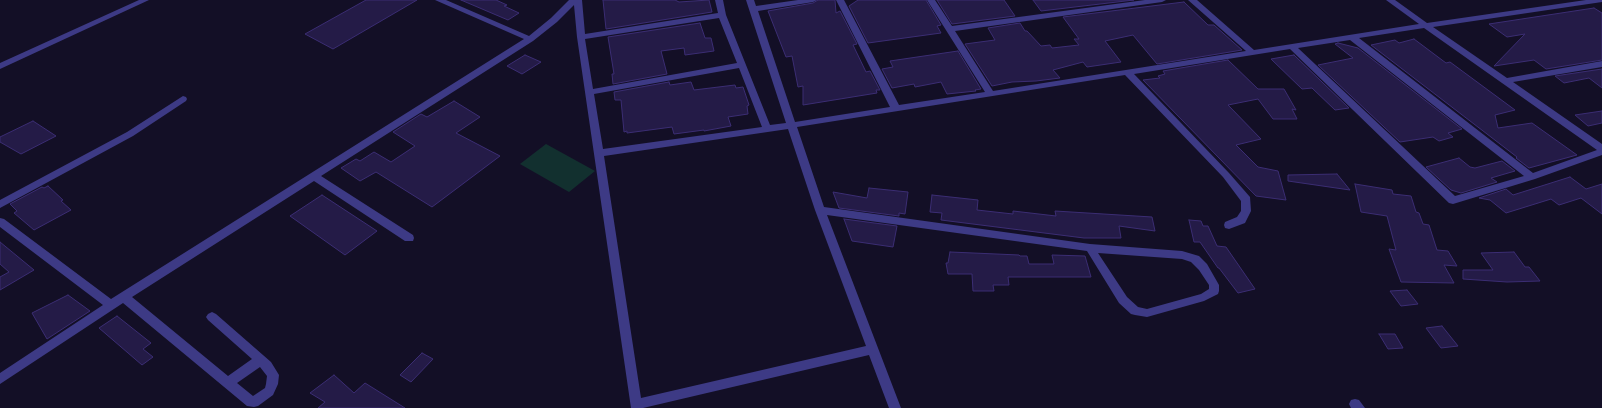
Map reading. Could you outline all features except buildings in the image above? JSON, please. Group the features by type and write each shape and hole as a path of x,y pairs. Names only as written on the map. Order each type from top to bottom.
{"street":[{"path":"0,66 145,0"},
{"path":"439,0 530,39"},
{"path":"0,379 111,305 530,39 560,15 573,0"},
{"path":"578,0 581,37 637,406 872,349"},
{"path":"719,0 722,15 767,129"},
{"path":"813,0 752,4 820,210 895,408"},
{"path":"840,0 896,109"},
{"path":"931,0 991,94"},
{"path":"950,29 1145,1 1162,0"},
{"path":"1192,0 1253,53"},
{"path":"1390,0 1506,81 1602,151"},
{"path":"599,152 767,129 1428,26 1568,2 1602,0"},
{"path":"581,37 722,15"},
{"path":"1352,38 1532,177"},
{"path":"1292,47 1453,200 1532,177 1602,151"},
{"path":"1506,81 1602,64"},
{"path":"590,92 743,65"},
{"path":"1128,73 1226,175 1246,200 1246,212 1241,220 1229,225"},
{"path":"0,204 130,134 183,99"},
{"path":"313,176 409,238"},
{"path":"820,210 1090,248 1182,255 1194,259 1203,267 1214,285 1214,291 1204,297 1147,313 1135,311 1123,300 1090,248"},
{"path":"0,222 111,305"},
{"path":"124,297 251,402 259,400 269,391 272,384 273,375 267,366 212,317"},
{"path":"227,383 260,360"}],"green space":[{"path":"546,144 595,171 569,192 520,164"}]}
